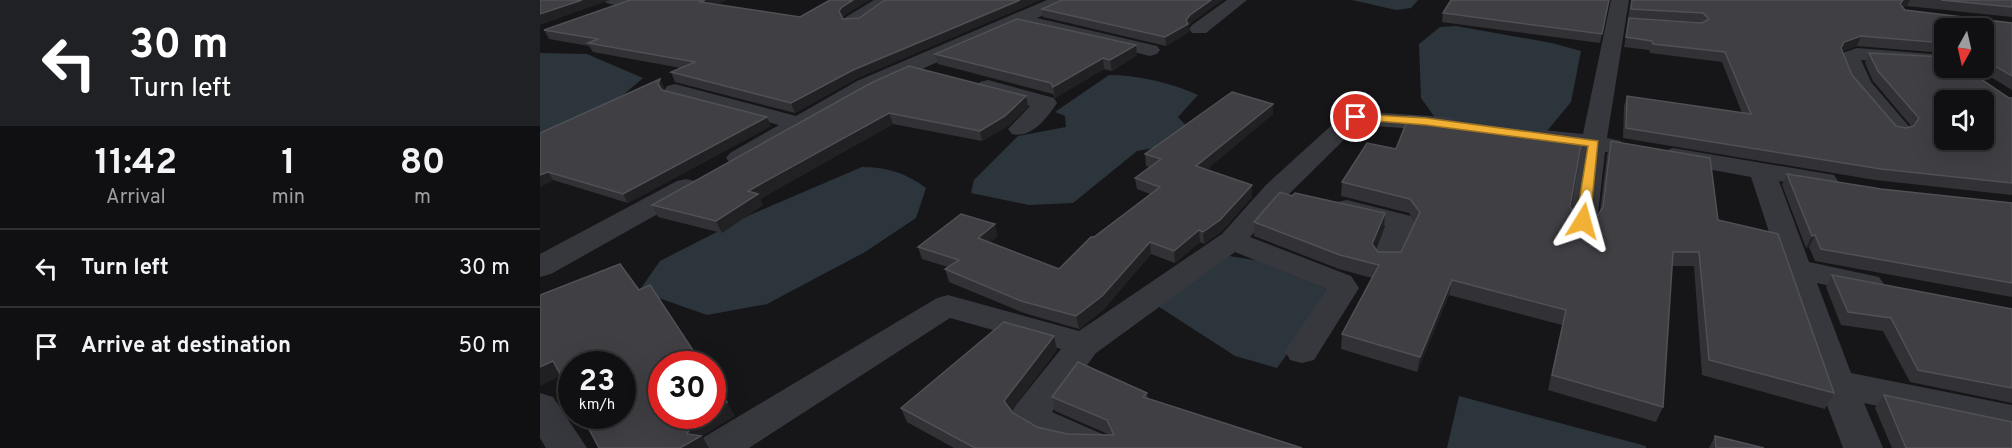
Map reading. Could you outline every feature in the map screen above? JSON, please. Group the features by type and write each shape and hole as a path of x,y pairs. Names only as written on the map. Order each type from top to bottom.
{"street":[{"path":"611,0 653,0"},
{"path":"853,21 886,0"},
{"path":"540,267 713,173 865,86 1060,0"},
{"path":"1199,29 1238,0"},
{"path":"1583,221 1614,22 1620,0"},
{"path":"596,14 631,1"},
{"path":"1015,19 1150,50"},
{"path":"1900,130 1861,84 1849,57 1857,54 1934,60"},
{"path":"910,66 943,75"},
{"path":"966,81 1044,101 1045,105 1020,129"},
{"path":"675,91 797,123"},
{"path":"1095,448 1031,419 1029,415 1084,344 1233,240 1276,191 1356,117 1471,127"},
{"path":"1516,133 1645,151 1853,186"},
{"path":"1762,171 1837,384 1863,448"},
{"path":"1276,191 1401,222 1402,225 1388,257"},
{"path":"1233,240 1340,283 1343,288 1341,294 1302,351"},
{"path":"1796,269 1892,289"},
{"path":"718,448 938,309 948,306 1084,344"},
{"path":"1837,384 2012,420"},
{"path":"540,407 567,448"}],"shaded area":[{"path":"1352,0 1418,0 1411,8 1396,10"},
{"path":"1456,26 1552,43 1581,51 1571,102 1547,131 1523,133 1439,123 1421,98 1419,44 1440,27"},
{"path":"540,53 587,54 643,78 623,95 540,136"},
{"path":"1109,75 1155,80 1198,95 1178,117 1189,129 1182,143 1137,151 1073,203 1029,205 971,193 974,180 1018,136 1066,127 1065,116 1055,112"},
{"path":"862,167 896,172 926,188 916,218 865,252 767,304 707,315 639,291 660,261 750,215"},
{"path":"1223,255 1260,261 1332,291 1277,368 1235,356 1153,303"},
{"path":"1459,396 1646,446 1646,448 1447,448"}],"building":[{"path":"540,0 582,0 540,14"},
{"path":"630,0 705,0 700,2 800,17 830,0 853,0 839,11 843,19 859,18 885,0 1020,0 853,70 791,103 671,72 695,62 588,43 598,39 544,30"},
{"path":"1062,0 1211,0 1190,15 1186,20 1188,24 1165,37 1042,9"},
{"path":"1451,0 1609,0 1602,34 1443,13"},
{"path":"1632,0 1903,0 1900,4 1905,10 1971,18 1934,18 1934,42 1861,36 1844,42 1841,48 1852,75 1896,126 1905,128 1914,126 1919,118 1878,71 1869,53 1934,56 1934,78 1980,78 2012,98 2012,183 1881,169 1626,128 1627,96 1751,114 1725,52 1653,44 1652,41 1626,37 1629,18 1702,23 1709,19 1703,13 1631,9"},
{"path":"1941,0 2012,0 2012,7"},
{"path":"1017,19 1136,45 1110,60 1103,58 1053,87 1051,83 935,54"},
{"path":"1994,21 2012,23 2012,76 1994,65"},
{"path":"909,66 1026,96 1005,116 980,131 889,113 748,191 758,194 716,221 652,205 871,83"},
{"path":"660,79 658,84 662,90 767,117 623,194 548,172 540,175 540,133"},
{"path":"1232,92 1273,104 1196,166 1252,185 1220,220 1203,232 1199,230 1174,251 1150,242 1102,296 1076,316 1021,301 945,269 959,260 918,247 961,214 995,224 978,238 1059,269 1091,237 1160,187 1135,178 1161,159 1145,154"},
{"path":"1409,116 1582,139 1570,207 1575,214 1586,218 1598,215 1603,207 1611,141 1710,158 1718,220 1778,234 1834,393 1709,360 1699,252 1673,252 1663,407 1552,375 1566,310 1452,280 1420,357 1342,334 1379,265 1340,255 1254,222 1280,192 1292,196 1295,193 1385,213 1372,244 1378,252 1401,252 1420,212 1410,199 1342,182 1367,143 1396,149"},
{"path":"1787,174 1881,189 2012,203 2012,283 1821,249 1815,235 1812,236"},
{"path":"620,264 639,290 650,285 693,351 648,351 648,429 690,429 687,434 701,436 680,448 599,448 589,429 636,429 636,351 558,351 558,370 553,361 540,367 540,295"},
{"path":"1832,275 2012,309 2012,388 1918,370 1891,318 1848,312"},
{"path":"1004,322 1054,336 1004,401 1013,413 1037,427 1067,434 1114,435 1107,420 1052,397 1078,362 1147,393 1143,397 1302,448 975,448 901,408"},
{"path":"1884,395 2012,422 2012,448 1906,448"},
{"path":"1715,436 1764,448 1716,448"}],"route":[{"path":"1356,117 1426,121 1594,143 1583,221"}]}
